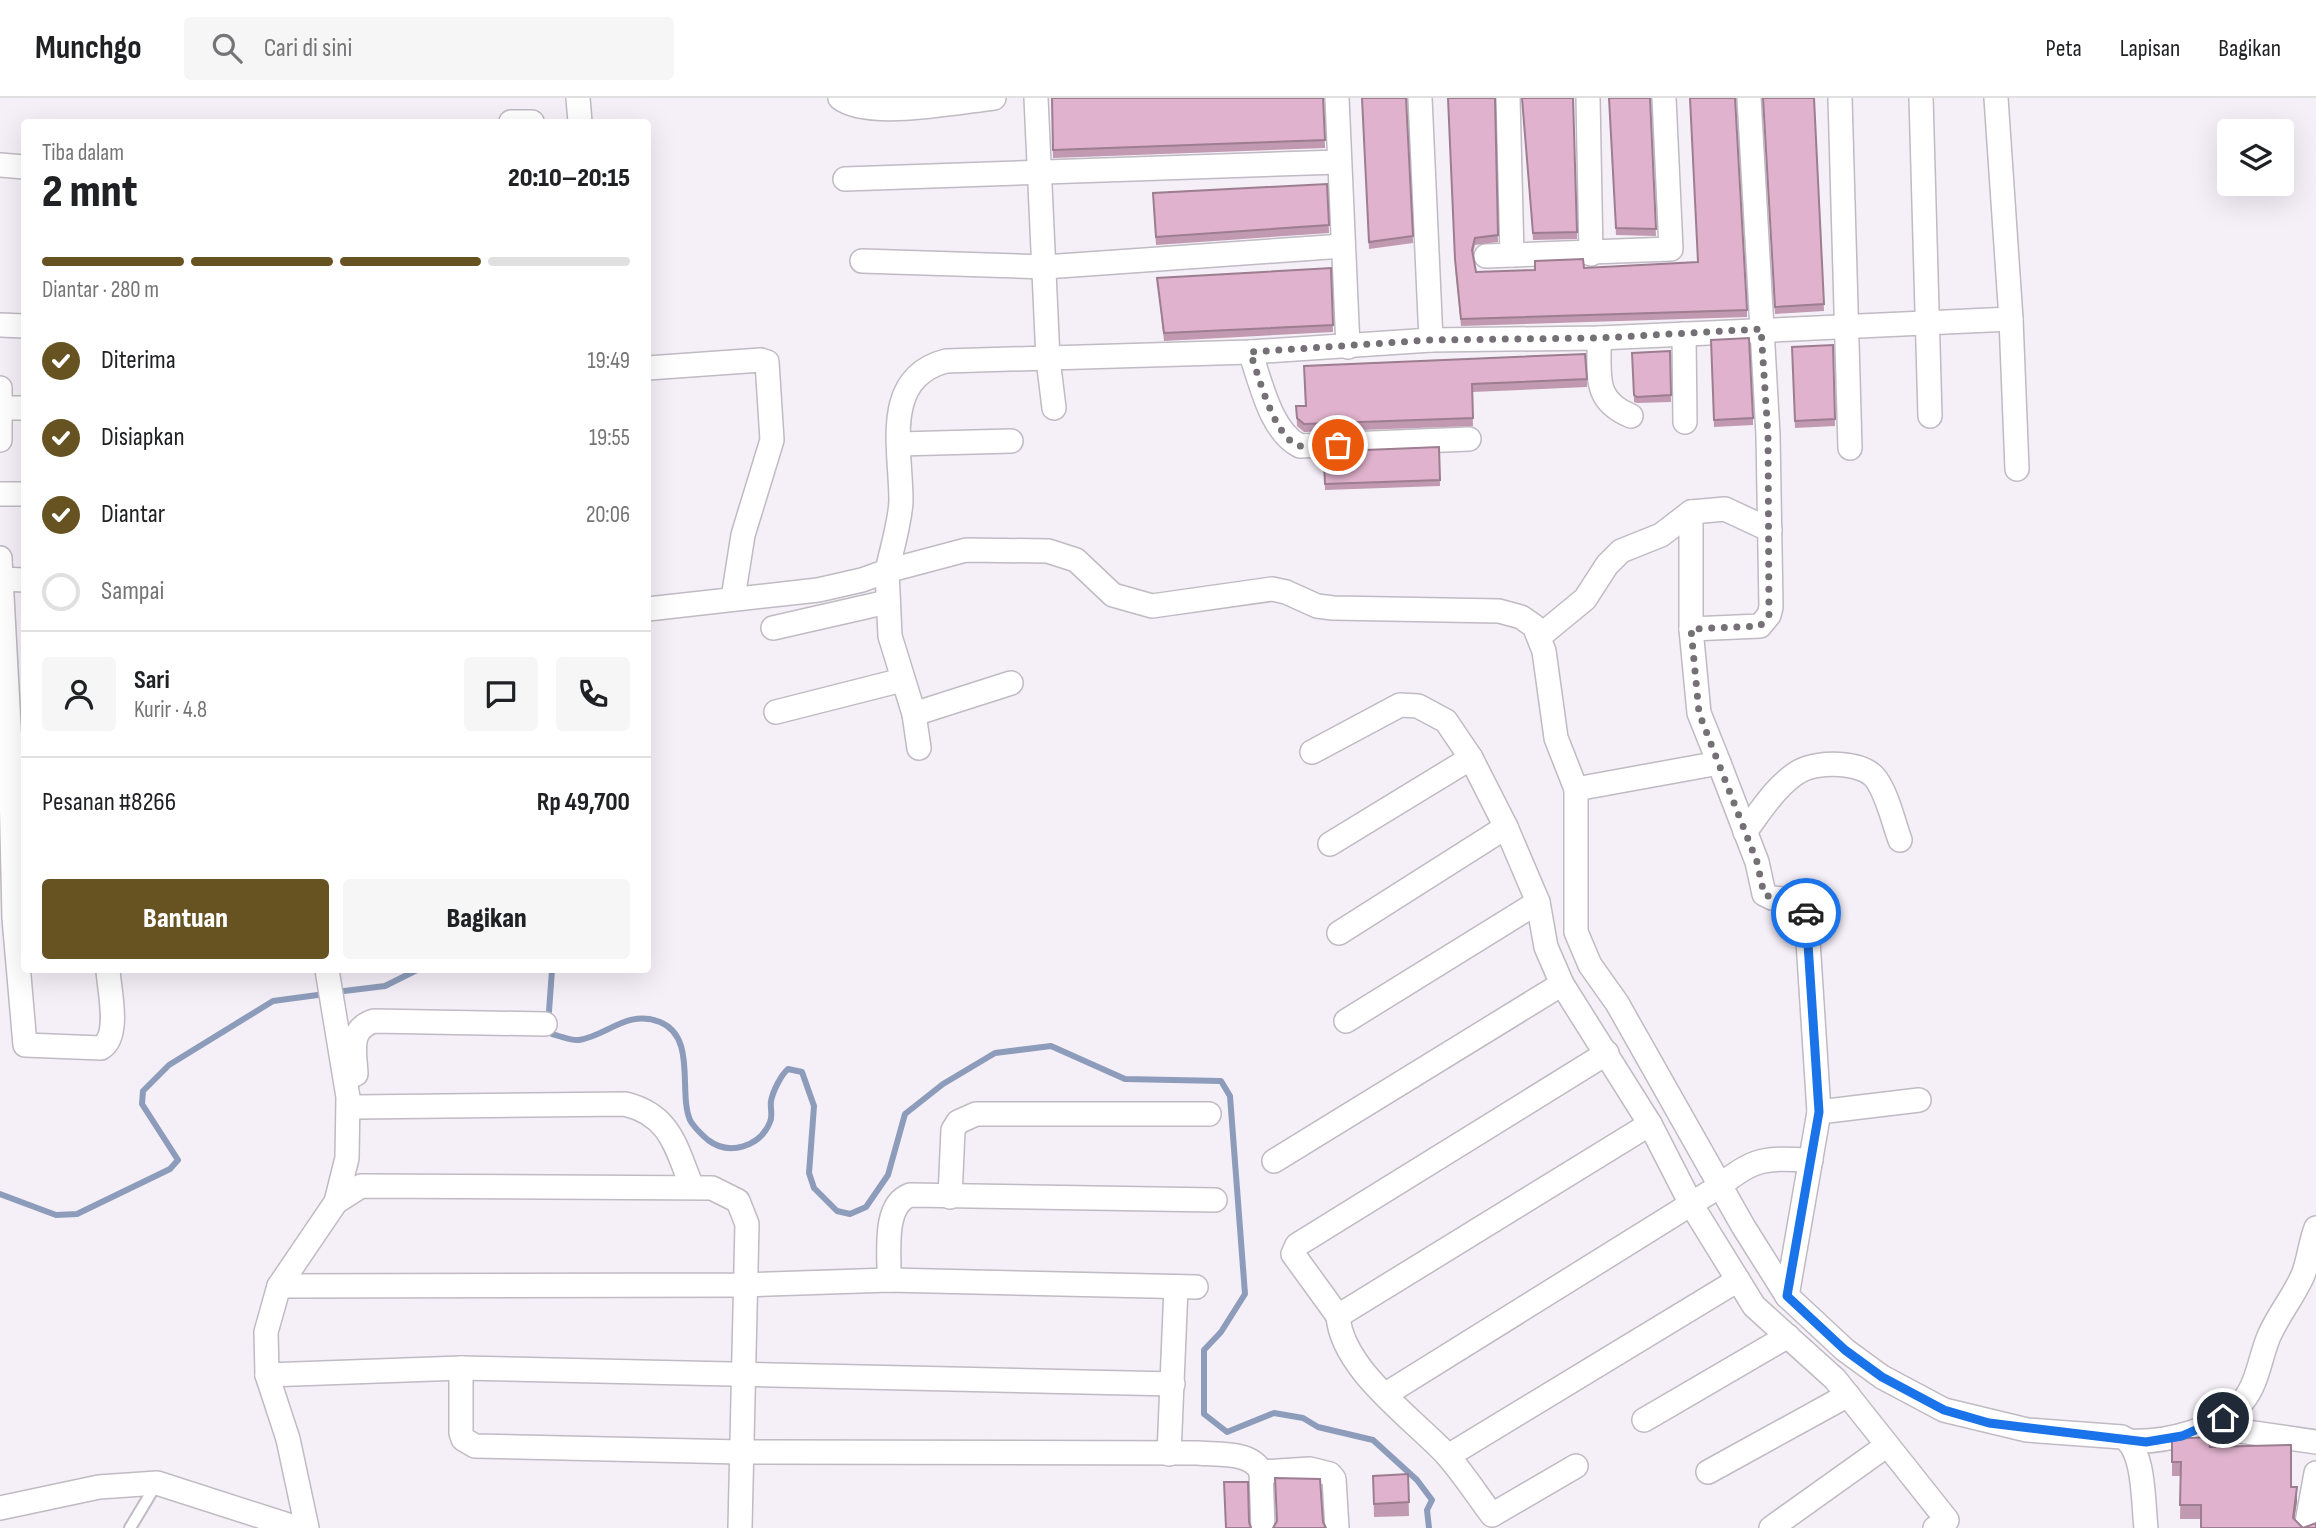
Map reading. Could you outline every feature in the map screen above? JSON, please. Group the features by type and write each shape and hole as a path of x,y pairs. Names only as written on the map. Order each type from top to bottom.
{"street":[{"path":"578,98 580,119"},
{"path":"840,98 849,104 867,107 994,98"},
{"path":"1036,98 1042,172 1048,359 1054,408"},
{"path":"1337,98 1348,347"},
{"path":"1420,98 1430,340"},
{"path":"1508,98 1512,256"},
{"path":"1588,98 1591,254"},
{"path":"1486,256 1681,249 1664,98"},
{"path":"1691,629 1760,626 1766,620 1771,607 1768,435 1749,98"},
{"path":"1840,98 1850,448"},
{"path":"1921,98 1930,416"},
{"path":"1996,98 2011,319 2017,469"},
{"path":"845,179 1338,162"},
{"path":"0,165 21,167"},
{"path":"862,261 1045,267 1343,246"},
{"path":"919,748 914,714 890,636 887,571 901,504 901,405 906,386 929,365 946,361 1250,352 1430,340 1599,338 1761,329 1846,329 2011,319"},
{"path":"0,325 21,326"},
{"path":"1684,334 1685,422"},
{"path":"1599,338 1603,396 1608,404 1631,416"},
{"path":"1250,352 1278,426 1289,440 1300,446 1469,439"},
{"path":"651,368 761,360 769,369 772,440 743,535 733,598"},
{"path":"0,440 0,401 21,407"},
{"path":"899,444 1011,441"},
{"path":"0,494 21,494"},
{"path":"1540,636 1585,599 1607,565 1621,551 1661,535 1691,512 1725,509 1770,530"},
{"path":"1691,512 1691,629 1699,713 1757,862 1764,894 1772,898 1800,900 1806,910 1819,1112 1787,1296"},
{"path":"651,609 818,590 966,550 1048,551 1076,560 1113,595 1153,606 1272,589 1286,592 1317,606 1333,608 1499,611 1521,617 1534,626 1540,636 1556,738 1576,789 1575,918 1579,942 1590,965 1617,1003 1720,1186 1787,1296 1845,1350 1882,1377 1944,1410 2027,1430 2122,1437 2130,1441 2165,1441 2223,1418 2243,1402 2249,1392 2269,1335 2303,1274 2316,1228"},
{"path":"0,558 2,659 11,744 13,918 24,1042 27,1046 101,1048 107,1045 112,1031 108,973"},
{"path":"1,579 21,580"},
{"path":"773,628 887,602"},
{"path":"776,712 902,680"},
{"path":"914,714 1011,684"},
{"path":"1312,752 1400,705 1418,706 1446,722 1471,758 1506,827 1538,902 1546,947 1562,984 1650,1124 1691,1204 1754,1306 1835,1379 1947,1520 1935,1528"},
{"path":"1331,844 1471,758"},
{"path":"1576,789 1719,763"},
{"path":"1745,832 1769,800 1801,771 1839,765 1862,767 1875,779 1900,840"},
{"path":"1339,933 1506,827"},
{"path":"1346,1021 1538,902"},
{"path":"307,1528 288,1439 267,1376 266,1332 279,1286 335,1202 347,1158 348,1097 327,973"},
{"path":"1274,1161 1562,984"},
{"path":"360,1186 354,1039 362,1024 391,1020 545,1024"},
{"path":"1576,1466 1492,1515 1448,1456 1386,1394 1374,1386 1339,1335 1338,1316 1293,1254 1297,1245 1607,1053"},
{"path":"1819,1112 1919,1100"},
{"path":"358,1107 625,1104 651,1112 662,1122 692,1187"},
{"path":"950,1197 953,1130 958,1122 976,1114 1209,1114"},
{"path":"1338,1316 1650,1124"},
{"path":"1386,1394 1720,1186 1737,1172 1759,1160 1811,1160"},
{"path":"335,1202 360,1186 692,1187 712,1188 738,1201 747,1224 743,1285 740,1528"},
{"path":"889,1280 892,1217 898,1202 911,1195 1215,1200"},
{"path":"279,1286 743,1285 889,1280 1186,1287 1173,1384 1169,1454"},
{"path":"1448,1456 1738,1280"},
{"path":"1644,1420 1788,1336"},
{"path":"267,1376 461,1368 1173,1384"},
{"path":"461,1368 461,1433 463,1439 475,1446 740,1452 1169,1454 1243,1457 1255,1462 1261,1472 1263,1528"},
{"path":"1708,1472 1848,1395"},
{"path":"2205,1426 2316,1443"},
{"path":"2130,1441 2138,1458 2146,1528"},
{"path":"1771,1528 1886,1446"},
{"path":"1261,1472 1310,1469 1330,1474 1334,1479 1337,1528"},
{"path":"2306,1528 2316,1473"},
{"path":"0,1508 99,1487 157,1483 297,1528"}],"lane":[{"path":"130,1528 157,1483"}],"building":[{"path":"1052,98 1323,98 1325,140 1053,150"},
{"path":"1362,98 1406,98 1413,236 1369,242"},
{"path":"1448,98 1495,98 1498,235 1475,238 1472,250 1476,272 1535,270 1535,261 1583,259 1584,268 1698,262 1690,98 1735,98 1747,310 1461,319 1455,259"},
{"path":"1522,98 1573,98 1577,232 1533,233"},
{"path":"1609,98 1650,98 1656,229 1616,228"},
{"path":"1763,98 1814,98 1824,304 1775,307"},
{"path":"1327,184 1329,225 1156,237 1153,193"},
{"path":"1331,268 1333,325 1164,333 1157,278"},
{"path":"1749,338 1753,418 1714,420 1711,340"},
{"path":"1833,345 1835,419 1795,421 1792,347"},
{"path":"1670,351 1671,395 1634,395 1632,353"},
{"path":"1585,354 1587,379 1472,384 1473,418 1304,424 1297,418 1296,406 1306,406 1304,366"},
{"path":"1439,447 1440,480 1325,484 1324,461 1342,460 1341,451"},
{"path":"2209,1437 2210,1447 2291,1445 2291,1487 2297,1487 2293,1518 2303,1528 2201,1528 2201,1505 2180,1505 2181,1462 2172,1462 2172,1439"},
{"path":"1408,1474 1409,1502 1374,1504 1373,1476"},
{"path":"1275,1478 1320,1479 1323,1522 1326,1528 1273,1528 1277,1521"},
{"path":"1224,1482 1248,1482 1251,1528 1226,1528"},
{"path":"2316,1523 2316,1528 2303,1528"}],"waterway":[{"path":"336,992 385,986 411,973"},
{"path":"552,973 548,1025 552,1034 579,1040 637,1019 660,1022 671,1029 683,1052 685,1095 690,1120 716,1145 734,1148 759,1138 770,1122 772,1097 783,1075 788,1069 802,1072 814,1106 809,1173 814,1188 837,1211 850,1214 866,1207 888,1175 905,1114 943,1084 995,1053 1051,1046 1125,1079 1221,1081 1230,1096 1245,1294 1221,1332 1204,1350 1204,1414 1227,1432 1274,1413 1303,1418 1318,1427 1373,1440 1417,1480 1432,1500 1427,1510 1429,1528"},
{"path":"0,1194 56,1215 77,1214 170,1169 178,1160 142,1104 143,1091 169,1065 273,1001 325,994"}],"way so far":[{"path":"1338,445 1300,446 1289,440 1278,426 1250,352 1430,340 1599,338 1761,329 1768,435 1771,607 1769,615 1760,626 1691,629 1699,713 1757,862 1764,894 1772,898 1800,900 1805,905 1806,913"}],"route":[{"path":"1806,913 1819,1112 1787,1296 1845,1350 1882,1377 1944,1410 1989,1423 2027,1430 2122,1437 2130,1441 2146,1442 2165,1441 2182,1436 2223,1418"}]}
